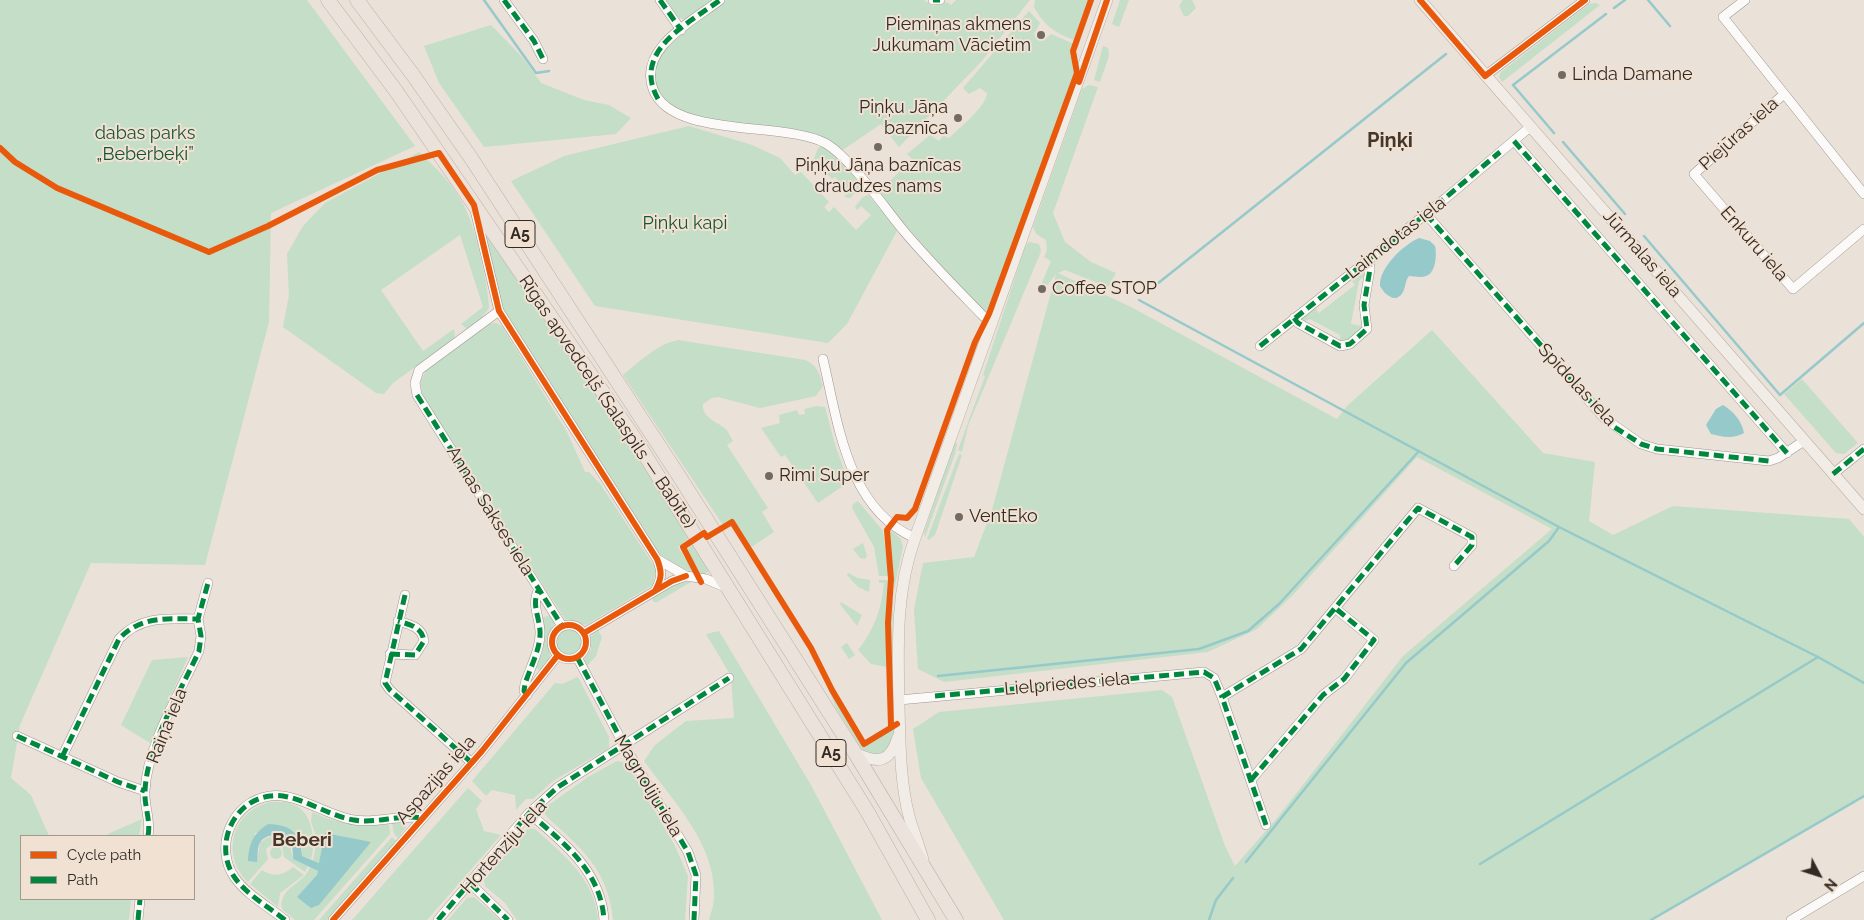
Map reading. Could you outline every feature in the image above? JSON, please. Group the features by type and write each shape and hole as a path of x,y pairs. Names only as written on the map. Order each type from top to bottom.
{"highway":[{"name":"Rīgas apvedceļš (Salaspils — Babīte)","path":"328,0 396,91 635,439 867,811 927,920"},
{"name":"Rīgas apvedceļš (Salaspils — Babīte)","path":"356,0 413,75 470,158 677,473 855,753 926,867 956,920"}],"main road":[{"path":"926,867 909,816 904,792 900,730 899,600 908,556 1108,0"},
{"name":"Jūrmalas iela","path":"1420,0 1864,509"},
{"path":"855,753 873,760 888,757 895,748 900,730"}],"street":[{"path":"504,0 534,41 543,59"},
{"path":"660,0 681,30"},
{"path":"720,0 656,52 650,66 650,80 658,99 683,116 703,122 805,135 825,143 852,168 905,232 983,316 992,322"},
{"path":"933,0 940,0"},
{"path":"1486,76 1586,0"},
{"name":"Piejūras iela","path":"1746,0 1723,16 1864,194"},
{"name":"Piejūras iela","path":"1694,174 1784,94"},
{"name":"Laimdotas iela","path":"1260,346 1426,214 1530,127"},
{"path":"1514,141 1787,453"},
{"name":"Enkuru iela","path":"1694,174 1794,289 1864,229"},
{"path":"474,205 498,311 657,559 661,570 656,589"},
{"name":"Spīdolas iela","path":"1426,214 1604,418 1624,434 1641,444 1657,449 1769,461 1787,453 1804,441"},
{"path":"1294,318 1298,323 1340,346 1350,344 1367,329 1364,305 1370,269 1369,259"},
{"name":"Annas Sakses iela","path":"498,311 418,370 415,383 417,395 562,626"},
{"path":"823,359 843,442 858,480 883,517 899,531 914,538"},
{"path":"1834,474 1864,449"},
{"path":"1222,697 1294,655 1418,508 1472,537 1472,545 1454,566"},
{"path":"657,559 686,576 706,579 730,590"},
{"path":"584,633 656,589 686,576"},
{"path":"62,757 119,638 127,630 150,619 198,619 208,583"},
{"path":"527,695 524,691 525,684 539,642 540,631 535,598 539,589"},
{"path":"405,596 390,654 385,683 390,690 472,763"},
{"path":"1251,780 1323,696 1344,680 1374,640 1335,608"},
{"name":"Raiņa iela","path":"148,835 150,826 145,791 159,736 199,651 201,636 198,619"},
{"path":"390,654 415,655 424,642 420,631 414,626 398,622"},
{"path":"574,625 584,633 586,647 577,657 570,659 558,655 552,643 556,630 562,626 574,625"},
{"name":"Aspazijas iela","path":"333,920 472,763 558,655"},
{"name":"Magnoliju iela","path":"577,657 624,745 688,852 696,875 694,920"},
{"name":"Lielpriedes iela","path":"899,700 1204,672 1214,678 1222,697 1266,826"},
{"name":"Hortenziju iela","path":"438,920 471,884 529,813 558,787 729,678"},
{"path":"17,736 118,782 145,791"},
{"name":"Aspazijas iela","path":"285,920 245,888 230,868 227,854 227,834 231,824 244,807 255,800 284,795 333,815 356,820 371,821 406,816 422,818"},
{"path":"529,813 570,848 592,874 603,906 604,920"},
{"path":"1791,920 1864,876"},
{"path":"471,884 508,920"},
{"path":"138,920 140,900"}],"green space":[{"name":"dabas parks „Beberbeķi”","path":"0,0 307,0 415,146 271,213 269,322 205,565 91,563 20,725 11,778 31,795 49,835 20,835 20,900 131,900 129,920 0,920"},
{"path":"666,0 712,0 686,20 679,18"},
{"path":"726,0 924,0 933,6 947,2 951,5 956,0 1030,0 981,62 899,147 881,124 841,151 822,138 807,132 741,125 694,115 675,107 662,95 655,79 655,74 657,60 662,52 682,32"},
{"path":"1035,0 1089,0 1074,40 1046,24 1034,7"},
{"path":"1120,0 1129,0 1119,27 1112,24"},
{"path":"1183,0 1192,0 1196,8 1188,16 1184,16 1179,6"},
{"path":"1596,3 1600,5 1502,82 1499,77 1501,72 1589,4"},
{"path":"1029,11 1040,23 1034,34 1039,41 1044,40 1051,34 1074,44 1072,54 1075,71 986,314 876,191 877,183 883,188 912,159 907,154 930,135 939,141 943,136 949,138 977,111 986,98 987,93 980,88 969,94 963,88"},
{"path":"491,25 523,58 541,83 584,100 609,105 631,118 616,134 484,147 439,83 424,46"},
{"path":"1103,46 1108,48 1109,56 1100,82 1094,80"},
{"path":"1089,85 1098,87 1053,213 1065,242 1091,262 1116,273 1108,287 1065,270 1058,273 1131,307 1337,419 1347,406 1432,330 1543,453 1595,462 1589,521 1613,535 1673,506 1849,519 1864,537 1864,796 1650,920 1004,920 921,778 913,729 939,712 1162,690 1172,697 1225,846 1235,866 1278,817 1403,656 1552,529 1417,457 1293,595 1257,629 1208,652 944,682 918,669 914,610 923,563 974,557 992,510 1056,274 1045,288 1041,285 1051,261 1044,257 1047,250 1046,240 1036,234 1033,227 1082,89"},
{"name":"Piņķu kapi","path":"689,126 752,145 780,158 795,175 801,172 829,202 824,207 829,212 834,207 856,230 871,215 861,206 857,210 855,207 863,197 868,195 898,229 847,324 828,343 595,306 511,181 564,156"},
{"path":"823,146 852,171 859,183 859,189 850,198 844,197 849,192 835,177 832,179 818,164 821,161 818,158 813,162 818,148"},
{"path":"419,152 453,188 467,212 477,241 489,308 479,321 467,329 461,324 483,307 460,235 381,290 423,351 454,329 455,338 393,383 384,394 376,393 283,327 289,295 287,254 303,226 325,203"},
{"path":"491,235 639,458 689,538 678,547 694,572 671,563 653,546 506,315 500,299 486,237"},
{"path":"1029,242 1039,244 1040,254 968,426 962,452 958,450 985,376 983,375 1025,247"},
{"path":"1363,270 1365,275 1359,281 1351,324 1362,326 1361,331 1347,342 1340,343 1340,335 1310,319 1303,322 1302,318 1315,308 1319,313 1355,285 1351,280"},
{"path":"496,323 502,326 567,432 585,472 589,472 601,485 656,569 653,585 586,625 565,619 422,398 421,381 426,370 489,324"},
{"path":"678,340 805,360 815,367 821,378 823,386 816,396 760,408 718,397 712,398 703,404 707,415 729,433 733,441 727,445 768,508 762,512 774,532 750,548 732,519 723,525 623,375 656,349"},
{"path":"1802,379 1858,443 1844,454 1836,453 1784,394"},
{"path":"816,406 825,407 836,448 849,482 818,503 785,455 781,457 761,428 780,423 779,415 797,410 799,415 805,414 804,409"},
{"path":"955,441 957,444 955,454 925,537 924,532"},
{"path":"959,454 962,455 935,535 929,540 927,539"},
{"path":"858,501 883,531 889,576 879,576 874,547 852,508 853,504"},
{"path":"890,530 900,538 903,546 893,595 892,664 890,625 894,583"},
{"path":"863,543 867,556 865,559 860,558 853,549"},
{"path":"693,544 710,570 705,574 700,573 687,550"},
{"path":"848,573 858,578 870,580 869,592 858,587 847,575"},
{"path":"879,580 889,580 886,619 887,667 871,664 858,650 869,635 879,610 884,583 879,583"},
{"path":"676,582 691,582 654,602 651,597"},
{"path":"841,602 862,615 857,626 840,604"},
{"path":"551,615 555,622 548,638 550,659 541,671 534,667 541,657 544,644 541,618"},
{"path":"569,629 578,633 582,642 578,651 569,655 560,651 556,642 560,633"},
{"path":"598,630 602,637 596,656 586,667 584,659 591,650 591,636"},
{"path":"719,631 811,785 882,920 709,920 714,897 713,878 708,859 691,824 644,761 655,745 686,721 734,718 731,676 706,634"},
{"path":"847,643 855,655 849,659 841,647"},
{"path":"188,657 150,743 121,725 152,660"},
{"path":"578,677 609,737 609,748 553,781 533,799 526,799 516,810 515,795 492,790 486,796 472,781 555,683 562,684"},
{"path":"826,683 863,746 894,727 893,740 886,750 878,755 865,752 860,747 836,708"},
{"path":"617,761 627,763 675,846 688,876 685,920 613,920 610,902 599,873 571,839 546,816 543,809 588,777"},
{"path":"468,788 482,801 476,809 484,831 501,835 427,920 352,920"},
{"path":"271,802 292,804 301,809 306,815 313,837 311,859 302,856 301,843 293,831 255,833 257,861 260,843 267,838 278,836 289,842 293,859 308,866 305,872 284,857 282,846 274,843 266,849 268,859 248,882 239,871 234,859 234,835 239,824 247,814"},
{"path":"312,812 349,824 389,824 390,834 314,920 295,920 282,909 282,902 288,891 303,878 310,867 318,871 317,875 371,843 326,833 320,863 313,861 317,840 311,821"},
{"path":"142,819 139,835 106,835"},
{"path":"402,821 406,827 398,838 394,834 392,822"},
{"path":"528,828 535,829 576,869 591,892 596,905 598,920 517,920 505,903 485,886 484,880"},
{"path":"392,837 396,841 327,920 319,920"},
{"path":"276,847 282,853 276,859 270,853"},
{"path":"293,867 304,875 280,893 278,907 250,884 262,870 274,875 286,872"},
{"path":"474,897 500,920 448,920 467,898"}],"water":[{"path":"1419,238 1430,241 1435,246 1436,259 1434,268 1426,276 1409,276 1400,296 1397,298 1390,297 1380,286 1383,272 1399,252"},
{"path":"1723,405 1736,417 1744,433 1728,437 1711,434 1706,425 1716,409"},
{"path":"268,824 283,826 293,831 299,841 302,856 319,863 325,833 371,842 319,905 311,908 297,897 317,875 318,871 293,859 292,846 287,839 273,835 265,838 258,847 257,862 248,861 249,849 255,835"}],"waterway":[{"path":"484,0 536,73 549,71"},
{"path":"1614,8 1625,0"},
{"path":"1648,0 1670,26"},
{"path":"1554,133 1513,85 1606,14"},
{"path":"1152,288 1446,54"},
{"path":"1563,142 1625,214"},
{"path":"1644,236 1780,395 1864,323"},
{"path":"1139,300 1559,527 1818,657 1864,683"},
{"path":"938,676 1199,649 1248,631 1279,604 1419,451"},
{"path":"1246,862 1406,663 1549,541 1559,527"},
{"path":"1480,864 1818,657"},
{"path":"1651,920 1864,796"},
{"path":"1209,920 1216,900 1233,878"}],"marked path":[{"path":"504,0 534,41 543,59"},
{"path":"660,0 681,30"},
{"path":"658,99 652,82 652,67 657,53 679,29 720,0"},
{"path":"933,0 940,0"},
{"path":"1514,141 1787,453"},
{"path":"1260,346 1426,214 1500,152"},
{"path":"1426,214 1611,425 1641,444 1657,449 1769,461"},
{"path":"1294,318 1298,323 1340,346 1350,344 1367,329 1364,305 1370,269 1369,259"},
{"path":"417,395 562,626"},
{"path":"1833,474 1864,449"},
{"path":"1266,825 1222,697 1301,649 1418,508 1472,537 1472,545 1454,566"},
{"path":"148,835 149,824 145,797 147,774 158,738 199,651 201,636 198,619 208,583"},
{"path":"527,694 524,691 525,684 540,638 536,605 539,589"},
{"path":"405,595 385,683 390,690 472,763"},
{"path":"1251,780 1323,695 1344,679 1374,640 1335,608"},
{"path":"62,757 119,639 128,631 146,622 166,619 198,619"},
{"path":"390,654 415,655 424,641 423,636 418,630 411,625 398,621"},
{"path":"577,657 624,745 688,852 696,875 694,920"},
{"path":"935,696 1204,672 1214,678 1222,697"},
{"path":"438,920 529,813 558,787 729,678"},
{"path":"17,736 118,782 145,791"},
{"path":"285,920 246,890 235,878 229,866 226,840 236,816 245,807 257,800 270,796 280,796 301,801 354,820 422,818"},
{"path":"529,813 567,847 588,873 596,887 604,920"},
{"path":"471,884 508,920"},
{"path":"138,920 140,900"}],"cycle path":[{"path":"891,727 888,623 891,579 887,530 897,517 907,518 915,509 975,342 989,314 1077,73 1073,51 1091,0"},
{"path":"1079,82 1107,0"},
{"path":"1420,0 1485,76 1585,0"},
{"path":"0,148 15,162 57,188 209,252 268,226 377,170 439,153 474,205 499,311 657,559 661,574 656,589"},
{"path":"701,582 683,547 704,533 707,537 732,522 811,648 832,690 864,744 897,724"},
{"path":"584,633 672,581 686,576"},
{"path":"569,625 576,626 581,630 585,635 586,642 585,649 581,654 576,658 569,659 562,658 557,654 553,649 552,642 553,635 557,630 562,626 569,625"},
{"path":"333,920 482,751 558,655"}],"place":[{"name":"Piemiņas akmens Jukumam Vācietim","path":"1041,35"},
{"name":"Linda Damane","path":"1562,75"},
{"name":"Piņķu Jāņa baznīca","path":"958,118"},
{"name":"Piņķu Jāņa baznīcas draudzes nams","path":"878,147"},
{"name":"Coffee STOP","path":"1042,289"},
{"name":"Rimi Super","path":"769,476"},
{"name":"VentEko","path":"959,517"}],"district":[{"name":"Piņķi","path":"1390,141"},
{"name":"Beberi","path":"302,840"}]}
